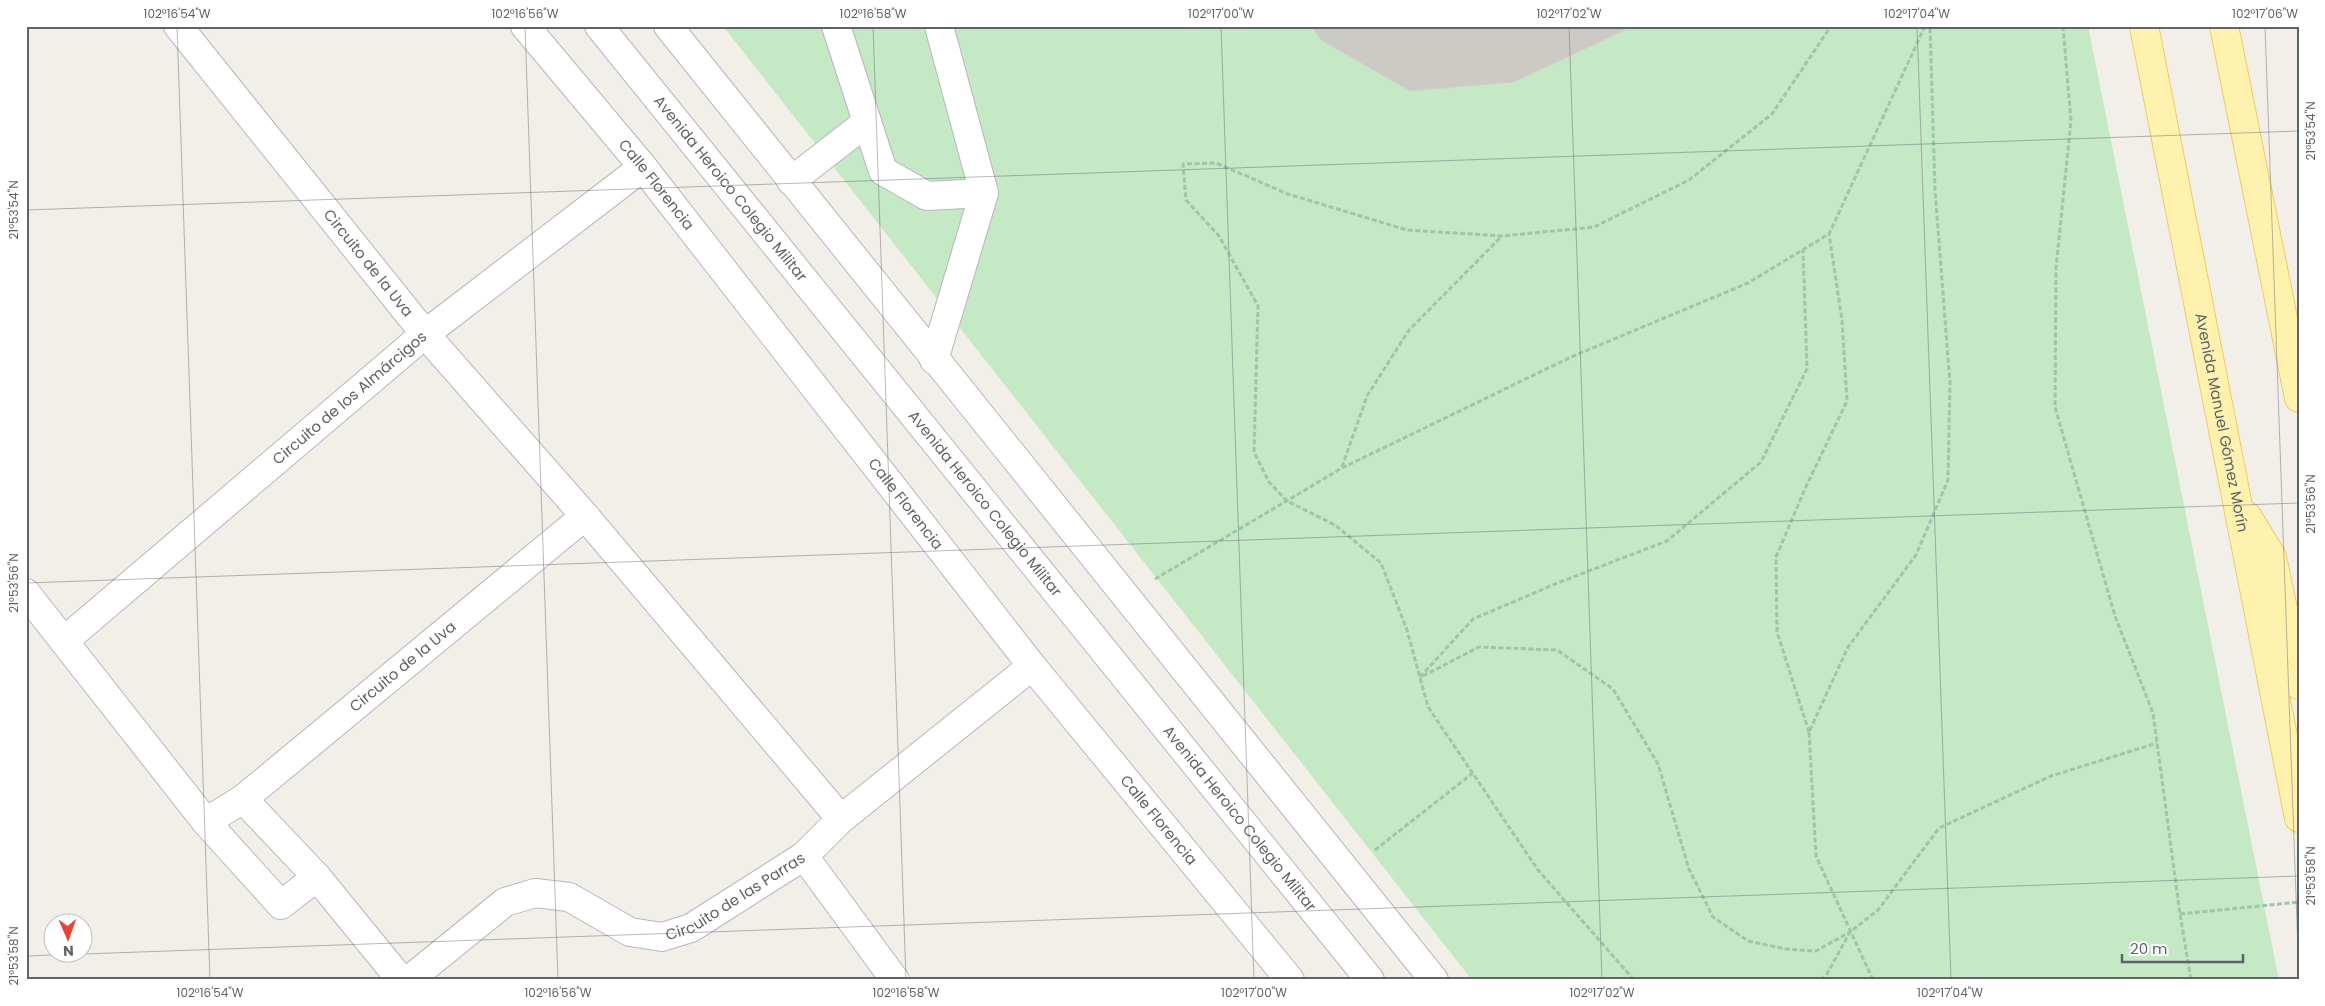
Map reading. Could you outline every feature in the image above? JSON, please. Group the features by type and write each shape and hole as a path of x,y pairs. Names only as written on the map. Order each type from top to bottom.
{"main road":[{"name":"Avenida Manuel Gómez Morín","path":"2144,26 2299,818"},
{"path":"2224,26 2299,398"},
{"path":"2238,502 2272,558 2299,685"}],"street":[{"name":"Circuito de la Uva","path":"178,26 426,334 585,516 841,819"},
{"name":"Calle Florencia","path":"525,26 643,167 1032,666 1290,980"},
{"name":"Avenida Heroico Colegio Militar","path":"599,26 1370,980"},
{"path":"668,26 934,360 1434,980"},
{"path":"836,26 883,171 927,196 984,193"},
{"path":"934,360 984,193 939,26"},
{"path":"791,181 867,122"},
{"name":"Circuito de los Almárcigos","path":"64,641 426,334 643,167"},
{"name":"Circuito de la Uva","path":"206,822 243,799 585,516"},
{"path":"26,593 206,822 281,905 317,878"},
{"name":"Circuito de las Parras","path":"409,980 506,902 535,893 569,897 630,932 662,937 691,928 804,856 841,819 1032,666"},
{"path":"243,799 317,878 402,980"},
{"path":"804,856 895,980"}],"path":[{"path":"1634,980 1538,870 1428,707 1407,630 1381,563 1336,525 1287,501 1269,482 1254,452 1258,306 1219,236 1186,200 1182,164 1216,163 1288,194 1407,230 1503,236 1594,227 1689,180 1772,114 1831,26"},
{"path":"1873,980 1816,856 1809,732 1777,632 1776,557 1804,491 1847,400 1842,320 1829,234 1924,26"},
{"path":"1809,732 1848,648 1916,555 1948,480 1950,384 1935,190 1930,26"},
{"path":"2063,26 2071,121 2056,268 2055,407 2115,616 2153,713 2180,914 2191,980"},
{"path":"1125,597 1342,468 1571,357 1748,283 1829,234"},
{"path":"1342,468 1367,396 1409,330 1503,236"},
{"path":"1420,677 1473,619 1560,582 1667,541 1761,462 1807,369 1803,250"},
{"path":"1420,677 1479,647 1557,650 1613,689 1658,764 1689,869 1713,917 1748,941 1786,949 1816,951 1850,932 1878,910 1939,828 2051,776 2157,743"},
{"path":"1348,872 1472,773"},
{"path":"2180,914 2299,902"},
{"path":"1821,980 1827,974 1850,932"}],"green space":[{"path":"723,26 2088,26 2279,980 1472,980"}],"building":[{"path":"1312,26 1629,26 1623,31 1514,82 1410,91 1321,40"}]}
